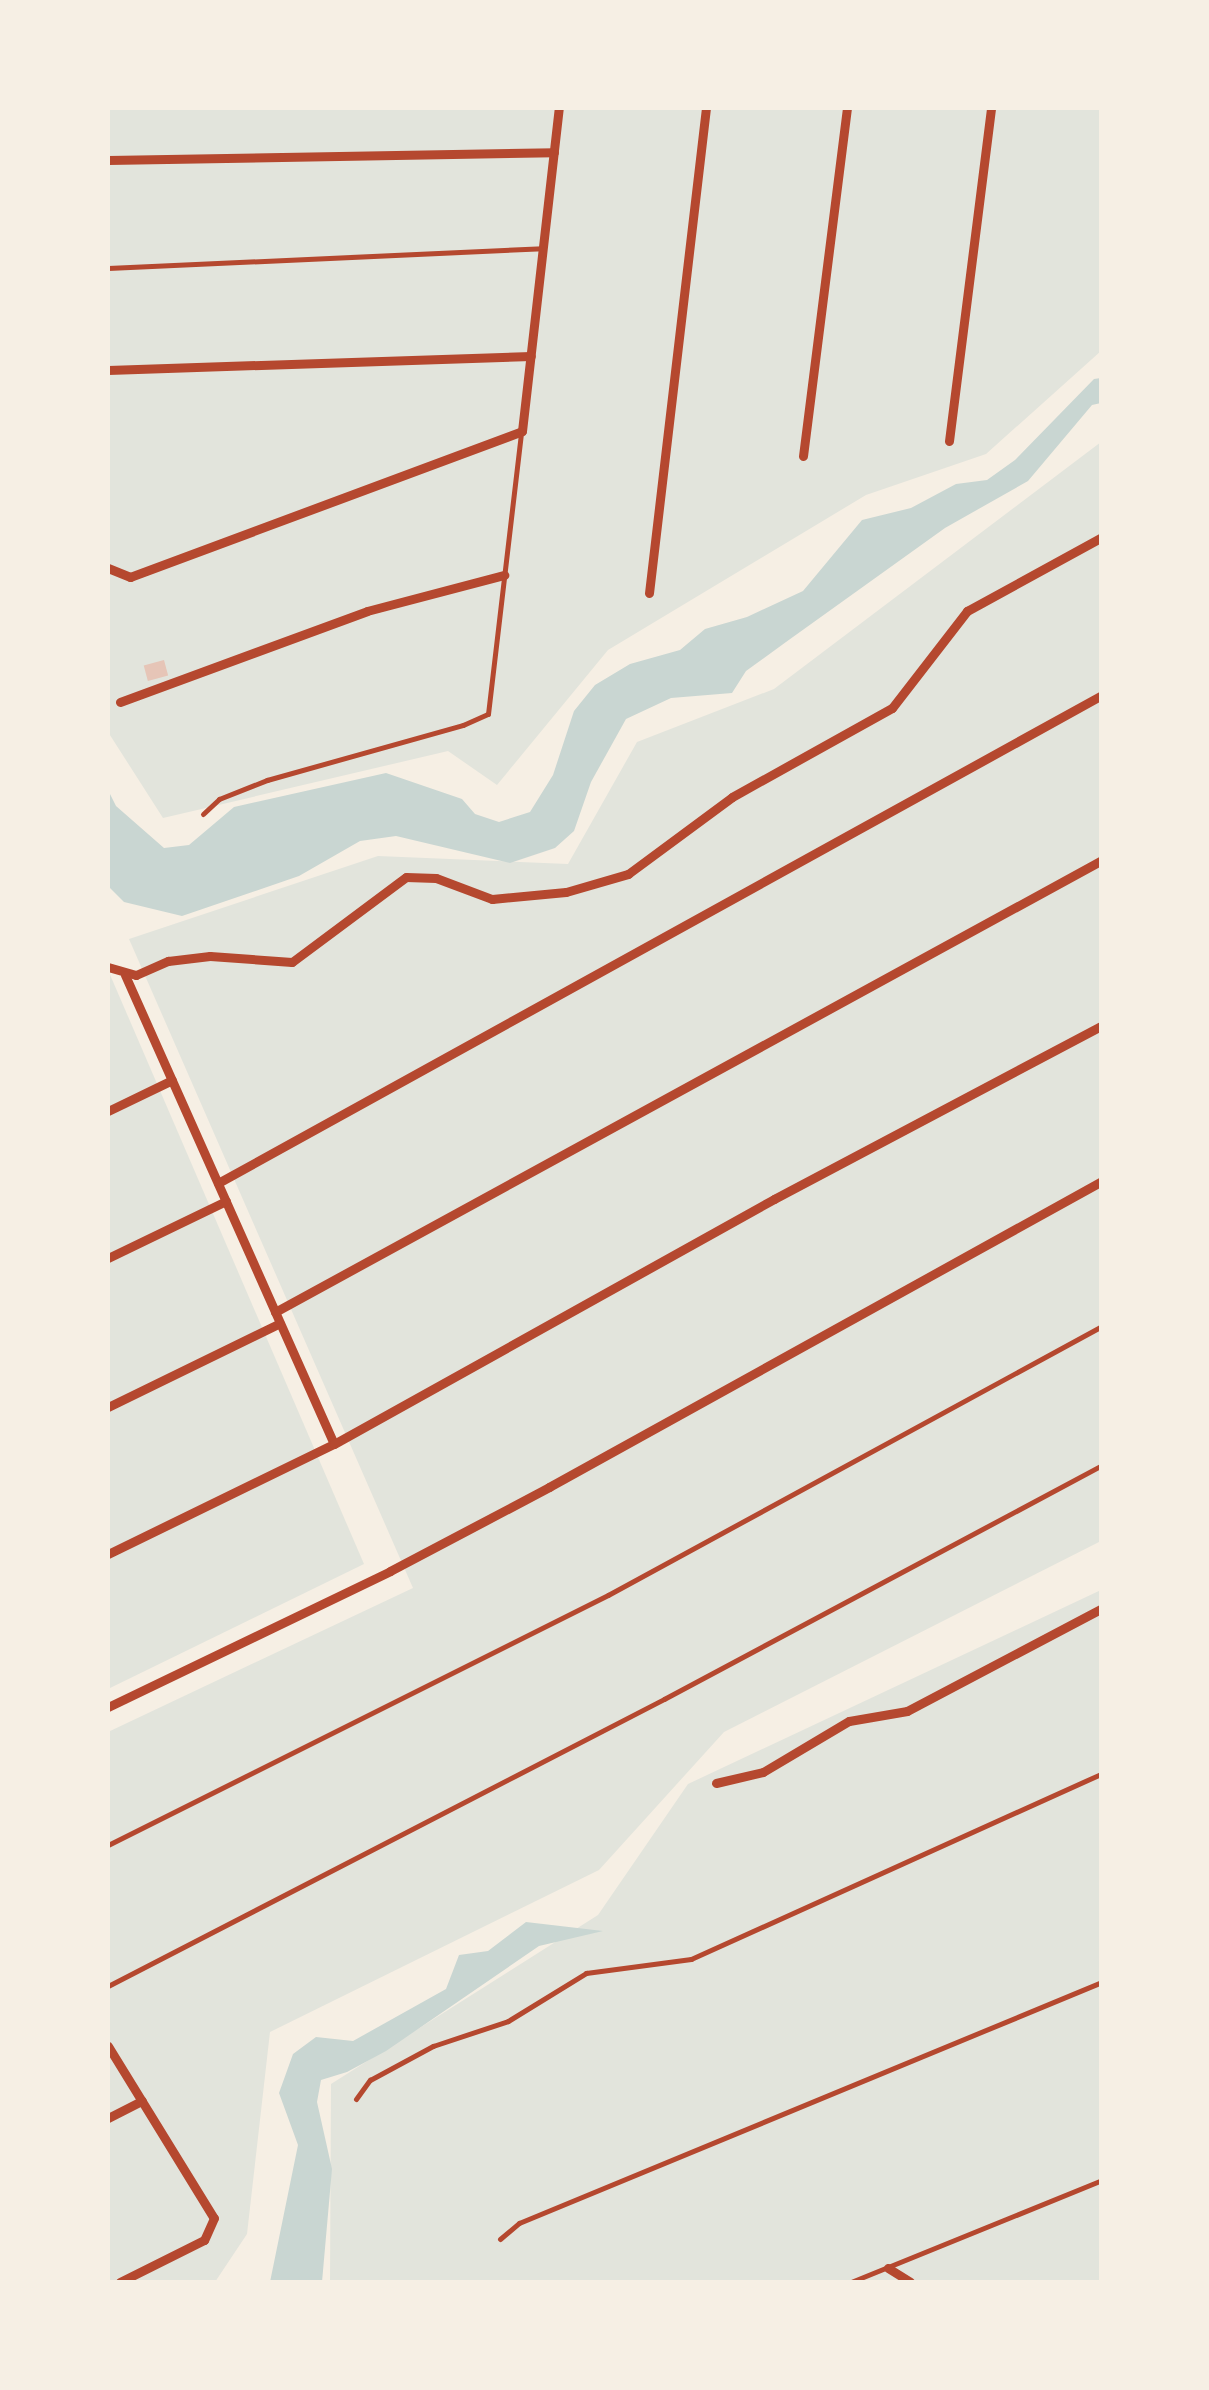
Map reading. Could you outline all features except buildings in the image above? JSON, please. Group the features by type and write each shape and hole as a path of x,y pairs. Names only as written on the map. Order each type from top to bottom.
{"street":[{"path":"108,568 130,577 522,431 559,108"},
{"path":"649,592 706,108"},
{"path":"804,456 846,108"},
{"path":"949,441 992,108"},
{"path":"108,160 554,152"},
{"path":"108,370 531,356"},
{"path":"126,976 168,961 210,956 292,962 406,876 436,878 492,900 566,892 628,874 732,797 892,708 967,612 1102,537"},
{"path":"120,702 367,612 504,575"},
{"path":"218,1183 1102,696"},
{"path":"275,1312 1102,860"},
{"path":"108,967 126,976 334,1444"},
{"path":"108,1554 334,1444 774,1198 1102,1025"},
{"path":"108,1111 172,1080"},
{"path":"108,1707 390,1571 1102,1181"},
{"path":"108,1258 226,1201"},
{"path":"108,1407 280,1323"},
{"path":"716,1782 763,1772 849,1721 907,1711 1102,1608"},
{"path":"108,2046 214,2218 204,2240 120,2282"},
{"path":"108,2118 142,2101"},
{"path":"888,2268 910,2282"}],"lane":[{"path":"108,268 543,248"},
{"path":"203,814 219,798 268,780 463,725 488,714 522,431"},
{"path":"108,1845 608,1595 1102,1326"},
{"path":"108,1986 664,1699 1102,1465"},
{"path":"356,2099 370,2080 433,2046 508,2021 586,1973 691,1959 1102,1773"},
{"path":"500,2239 519,2222 1102,1982"},
{"path":"851,2282 1102,2180"}],"shaded area":[{"path":"108,108 1101,108 1101,351 986,454 866,495 608,650 497,785 448,751 163,818 108,732"},
{"path":"1101,378 1101,403 1092,405 1028,481 945,528 746,671 732,693 671,698 626,719 591,782 574,831 555,848 510,863 396,836 360,841 299,876 182,916 124,902 108,886 108,790 116,806 164,848 189,845 234,807 386,773 462,799 475,814 499,822 530,812 553,775 574,711 595,685 630,664 680,650 705,629 747,617 803,591 862,520 911,508 956,484 987,480 1015,460 1094,379"},
{"path":"1101,442 1101,1541 724,1732 599,1870 270,2032 247,2234 215,2282 108,2282 108,1732 413,1588 129,939 378,856 568,864 637,742 774,689"},
{"path":"108,970 364,1564 108,1689"},
{"path":"1101,1590 1101,2282 330,2282 331,2084 598,1915 688,1784"},
{"path":"526,1922 603,1931 539,1946 386,2051 347,2072 321,2080 317,2102 332,2169 322,2282 270,2282 298,2145 279,2093 293,2054 316,2037 353,2041 446,1989 459,1955 488,1951"}]}
